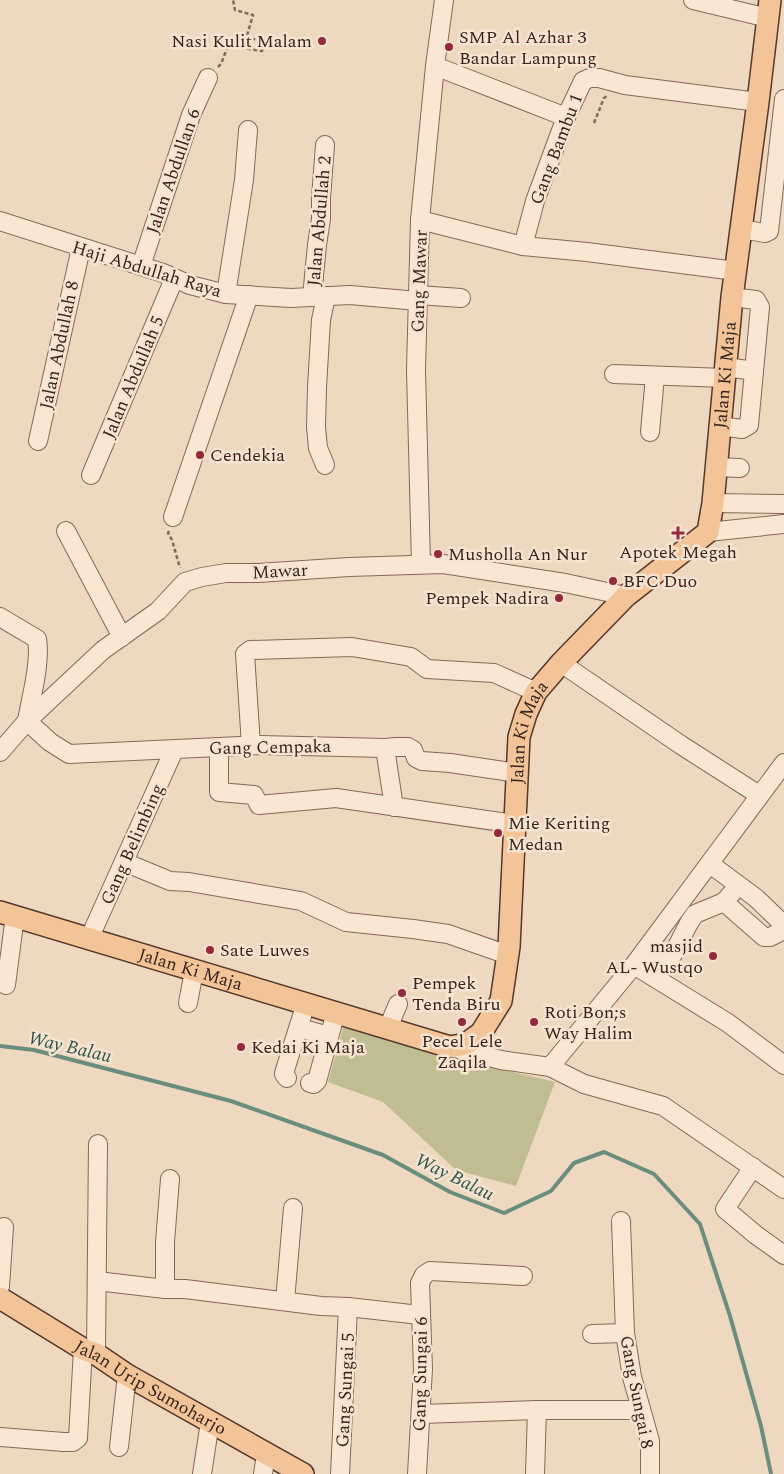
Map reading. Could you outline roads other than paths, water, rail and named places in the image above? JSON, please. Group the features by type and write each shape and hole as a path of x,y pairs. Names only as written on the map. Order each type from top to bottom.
{"main road":[{"name":"Jalan Ki Maja","path":"8,914 450,1046 466,1044 481,1033 501,1001 508,955 519,738 526,714 536,692 626,596 708,532 713,503 732,297 769,9"},
{"name":"Jalan Urip Sumoharjo","path":"0,1298 127,1375 210,1422 264,1464 303,1474"}],"street":[{"name":"Gang Mawar","path":"421,564 416,370 420,220 435,66 444,0"},
{"path":"694,0 769,9"},
{"path":"435,66 566,117"},
{"name":"Jalan Abdullan 6","path":"141,266 191,115 208,78"},
{"name":"Gang Bambu 1","path":"523,246 535,201 566,117 583,81 590,78 625,85 758,102"},
{"path":"741,229 766,233 769,231 784,99"},
{"path":"755,124 781,125"},
{"path":"226,294 244,180 248,130"},
{"name":"Jalan Abdullah 2","path":"326,145 321,198 322,219 317,246 322,320 316,427 318,448 326,465"},
{"path":"420,220 523,246 587,252 736,271"},
{"name":"Haji Abdullah Raya","path":"0,221 141,266 174,279 226,294 291,298 350,295 461,298"},
{"name":"Jalan Abdullah 8","path":"38,441 80,248"},
{"name":"Jalan Abdullah 5","path":"91,474 174,279"},
{"path":"173,517 249,295"},
{"path":"720,426 742,429 748,427 754,371 760,303 756,300 732,297"},
{"path":"614,374 655,376 754,371"},
{"path":"650,432 655,376"},
{"path":"716,467 740,468"},
{"path":"713,503 784,504"},
{"path":"708,532 784,524"},
{"path":"0,752 27,721 103,650 122,637 66,531"},
{"name":"Mawar","path":"122,637 158,611 185,582 226,573 443,564 626,596"},
{"path":"0,617 37,639 37,660 27,721"},
{"path":"251,746 245,654 250,650 352,647 411,657 427,669 494,673 536,692"},
{"path":"562,663 681,745 759,795"},
{"name":"Gang Cempaka","path":"27,721 50,742 69,754 251,746 408,747 413,750 416,758 422,761 450,762 517,773"},
{"path":"219,747 219,792 254,795 259,806 336,798 515,824"},
{"path":"385,748 394,807"},
{"name":"Gang Belimbing","path":"89,939 174,750"},
{"path":"550,1067 634,965 784,763"},
{"path":"124,862 170,881 189,882 301,901 346,922 448,934 508,955"},
{"path":"710,864 782,922 770,937 764,937 724,902"},
{"path":"646,949 664,960 670,960 695,914 724,902 738,885"},
{"path":"6,985 8,914"},
{"path":"634,965 728,1023 784,1065"},
{"path":"188,1003 194,971"},
{"path":"287,1078 284,1074 285,1070 306,1003"},
{"path":"388,1028 398,1004"},
{"path":"310,1083 314,1084 317,1081 336,1012"},
{"path":"299,1028 328,1036"},
{"path":"450,1046 515,1063 550,1067 584,1084 663,1106 784,1189"},
{"path":"0,1437 64,1442 73,1442 78,1438 90,1352 97,1281 98,1144"},
{"path":"753,1168 725,1209 784,1255"},
{"path":"165,1289 165,1242 170,1179"},
{"path":"286,1302 293,1208"},
{"name":"Gang Sungai 8","path":"621,1221 625,1333 632,1377 650,1441 650,1474"},
{"path":"0,1287 4,1227"},
{"name":"Gang Sungai 6","path":"417,1474 423,1369 420,1283 424,1275 430,1271 523,1276"},
{"path":"97,1281 420,1315"},
{"name":"Gang Sungai 5","path":"340,1474 348,1307"},
{"path":"592,1334 625,1333"},
{"path":"119,1447 127,1375"},
{"path":"421,1414 537,1410 641,1410"},
{"path":"535,1474 537,1410"},
{"path":"202,1474 210,1422"}],"waterway":[{"name":"Way Balau","path":"0,1046 34,1050 231,1101 383,1155 450,1192 504,1213 551,1191 574,1163 604,1152 654,1174 700,1224 730,1316 761,1426 771,1474"}],"place":[{"name":"Nasi Kulit Malam","path":"322,41"},
{"name":"SMP Al Azhar 3 Bandar Lampung","path":"449,47"},
{"name":"Cendekia","path":"200,455"},
{"name":"Apotek Megah","path":"678,533"},
{"name":"Musholla An Nur","path":"438,554"},
{"name":"BFC Duo","path":"613,581"},
{"name":"Pempek Nadira","path":"559,598"},
{"name":"Mie Keriting Medan","path":"498,833"},
{"name":"Sate Luwes","path":"210,950"},
{"name":"masjid AL- Wustqo","path":"713,956"},
{"name":"Pempek Tenda Biru","path":"402,993"},
{"name":"Pecel Lele Zaqila","path":"462,1022"},
{"name":"Roti Bon;s Way Halim","path":"534,1022"},
{"name":"Kedai Ki Maja","path":"241,1047"}]}
